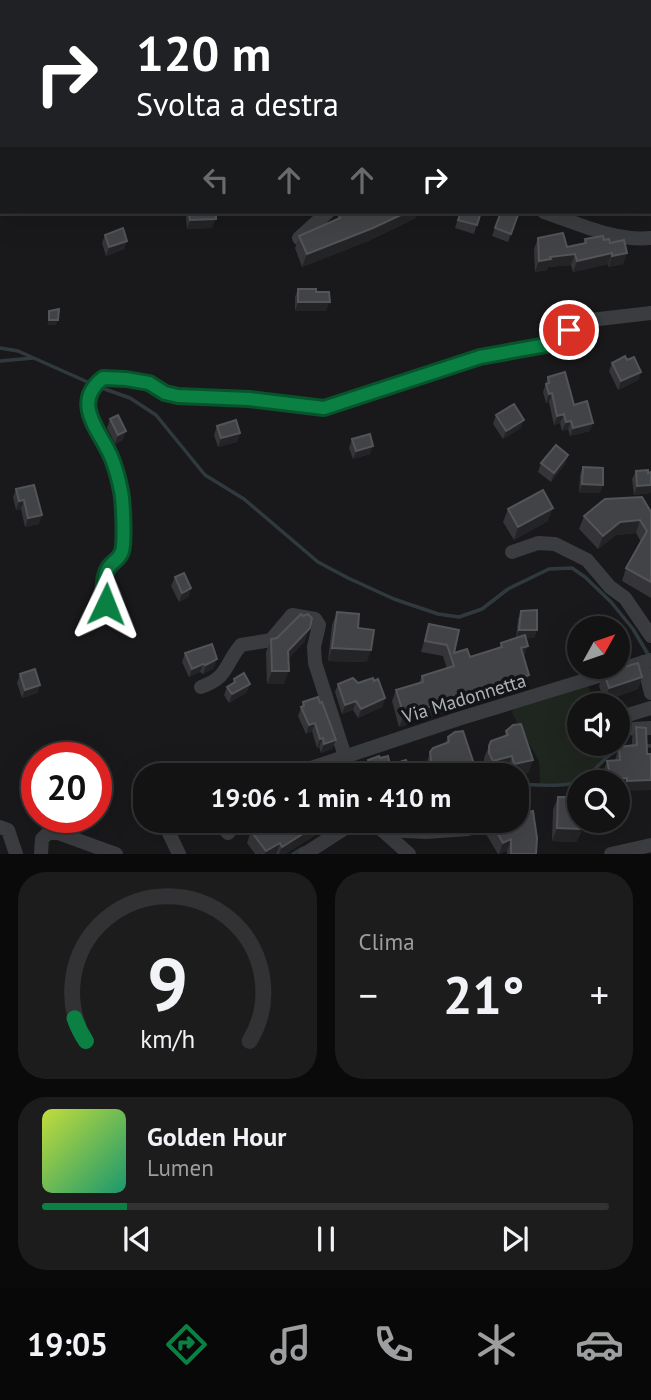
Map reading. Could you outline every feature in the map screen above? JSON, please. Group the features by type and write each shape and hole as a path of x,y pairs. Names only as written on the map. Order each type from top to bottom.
{"street":[{"path":"299,239 326,214"},
{"path":"550,214 617,236 651,238"},
{"path":"106,604 103,594 108,568 118,559 123,549 122,498 113,461 88,410 94,385 103,378 149,383 165,393 178,396 249,399 324,408 480,357 546,345 582,321 651,313"},
{"path":"513,552 538,543 555,544 587,560 610,587 625,598 651,636"},
{"path":"201,687 222,676 241,645 271,640 292,615 315,619 319,625 314,647 315,663 347,763"},
{"path":"647,661 651,693"},
{"name":"Via Madonnetta","path":"327,763 457,719 647,661"},
{"path":"630,714 651,708"},
{"path":"634,729 651,728"},
{"path":"0,827 8,830 16,854"},
{"path":"41,854 42,839 48,832 58,833 116,854"},
{"path":"169,833 179,854"},
{"path":"305,854 337,833"},
{"path":"385,833 409,854"},
{"path":"611,854 651,845"}],"shaded area":[{"path":"587,685 592,693 567,693 567,756 608,756 590,770 567,770 567,787 540,785 539,761 512,713 513,709"}],"building":[{"path":"189,214 216,214 216,219 190,220"},
{"path":"403,214 307,254 299,236 340,218 339,216"},
{"path":"460,214 480,214 477,225 458,220"},
{"path":"500,214 518,214 511,234 495,228"},
{"path":"123,228 127,241 109,247 105,235"},
{"path":"563,233 567,247 586,243 585,239 603,236 604,240 609,239 610,243 624,240 627,253 612,256 612,253 577,261 575,254 539,261 538,238"},
{"path":"298,289 329,292 330,302 298,302"},
{"path":"59,309 58,320 49,320 49,311"},
{"path":"625,356 627,360 634,357 641,372 621,381 612,363"},
{"path":"565,372 574,405 587,401 593,423 573,428 571,421 566,422 564,414 557,416 552,393 549,394 546,384 549,383 548,377"},
{"path":"514,404 524,420 506,431 496,415"},
{"path":"118,415 126,431 118,435 110,419"},
{"path":"236,420 240,433 221,438 217,426"},
{"path":"370,434 373,446 356,451 352,439"},
{"path":"556,445 568,455 554,473 541,463"},
{"path":"583,467 603,468 603,485 582,484"},
{"path":"648,470 648,473 651,472 651,485 637,486 636,471"},
{"path":"34,485 42,515 28,518 24,500 19,501 16,489"},
{"path":"543,490 553,508 518,527 508,509"},
{"path":"642,497 651,512 651,582 626,568 647,531 640,520 620,522 603,536 584,516 605,499"},
{"path":"184,573 191,588 182,593 175,577"},
{"path":"537,610 537,630 519,630 521,611"},
{"path":"337,612 359,614 358,628 374,630 371,650 332,648"},
{"path":"301,614 308,614 312,618 310,628 288,651 289,671 272,671 271,639 277,638"},
{"path":"429,624 459,630 454,653 467,649 470,657 502,647 501,643 525,635 528,646 521,648 529,675 404,715 396,690 423,682 422,676 454,666 447,645 425,641"},
{"path":"212,644 217,659 192,669 185,653"},
{"path":"638,663 642,677 609,688 606,679 630,679 630,665"},
{"path":"35,669 40,685 25,690 20,674"},
{"path":"244,673 250,684 232,694 227,687"},
{"path":"353,678 358,683 378,679 385,698 361,709 356,701 345,705 338,684"},
{"path":"318,697 336,740 324,744 315,723 309,725 301,707 304,706 303,702"},
{"path":"521,724 533,760 514,763 512,756 493,761 489,753 491,741 508,735 506,731 513,725"},
{"path":"636,727 646,728 647,754 651,754 651,780 630,781 630,770 609,770 607,761 620,760 620,756 630,756 630,746 637,745"},
{"path":"463,731 474,763 432,763 430,752 433,748 449,742 448,737"},
{"path":"388,756 390,763 369,763 368,760"},
{"path":"558,797 567,797 567,828 557,828"},
{"path":"533,811 537,838 536,854 511,854 511,839 503,843 497,833 529,833 529,812"},
{"path":"252,833 304,833 282,847 280,843 266,851"}],"waterway":[{"path":"0,348 18,351 92,384"},
{"path":"0,361 33,358"},
{"path":"99,387 130,398 156,415 205,475 244,499 318,562 348,578 394,599 438,614 459,617 482,609 508,589 549,569 572,568 611,602 633,629 649,656"},
{"path":"642,745 651,746"},
{"path":"529,785 555,785 578,781 616,750 634,746"},
{"path":"293,854 303,848"}],"route":[{"path":"106,604 103,594 108,568 118,559 123,549 122,498 113,461 88,410 94,385 103,378 149,383 165,393 178,396 249,399 324,408 441,368 480,357 546,345 569,330"}]}
